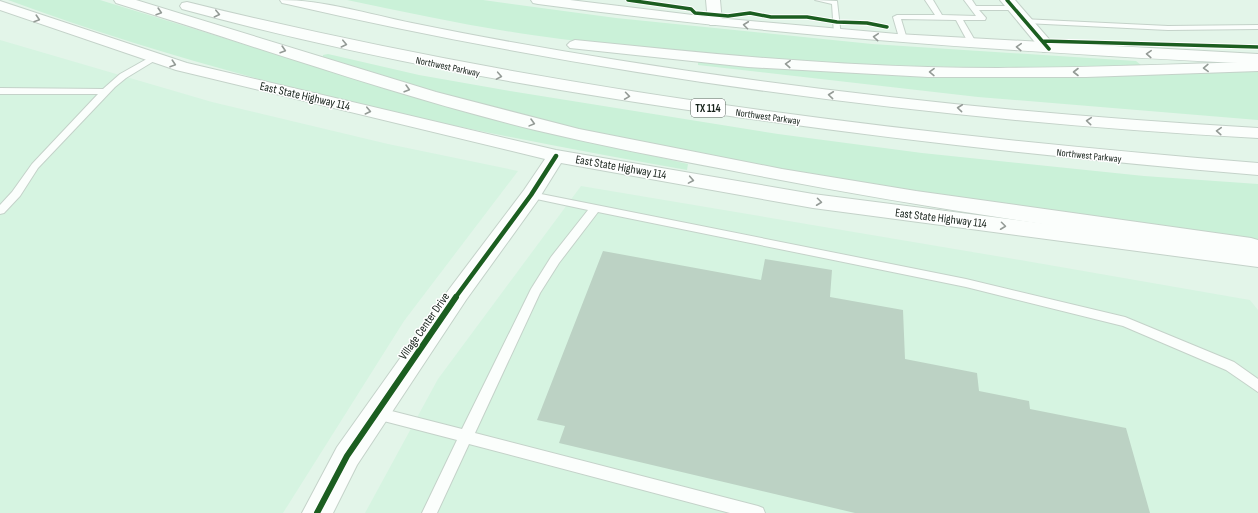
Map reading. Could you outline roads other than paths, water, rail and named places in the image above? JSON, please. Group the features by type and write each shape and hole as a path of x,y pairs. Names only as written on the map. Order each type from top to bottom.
{"main road":[{"path":"121,0 340,69 430,95 536,124 644,148 808,180 972,207 1251,246 1258,249"},
{"name":"Northwest Parkway","path":"166,0 361,48 481,73 570,88 805,122 952,140 1132,159 1258,169"},
{"path":"287,0 334,11 601,63 822,94 1159,127 1258,133"},
{"path":"538,0 716,22 838,34 1049,49 1258,59"},
{"path":"713,0 716,22"},
{"path":"1011,4 1049,49"},
{"name":"East State Highway 114","path":"0,5 189,69 556,156 813,201 1258,258"},
{"path":"334,11 372,10 555,43 748,62 928,72 1086,72 1255,67 1258,65"},
{"name":"Village Center Drive","path":"317,513 347,456 458,294 531,195 556,156"}],"lane":[{"path":"819,0 835,2 838,34"},
{"path":"929,0 940,17"},
{"path":"903,39 897,17 982,18 968,0"},
{"path":"974,8 1011,4"},
{"path":"958,18 973,44"},
{"path":"1025,21 1168,28 1258,27"},
{"path":"0,211 16,194 35,166 106,92 123,76 155,58"},
{"path":"0,91 106,92"},
{"path":"531,195 966,283 1124,322 1230,366 1258,386"},
{"path":"429,513 535,292 555,260 596,207"},
{"path":"376,413 465,438 758,513"}]}
